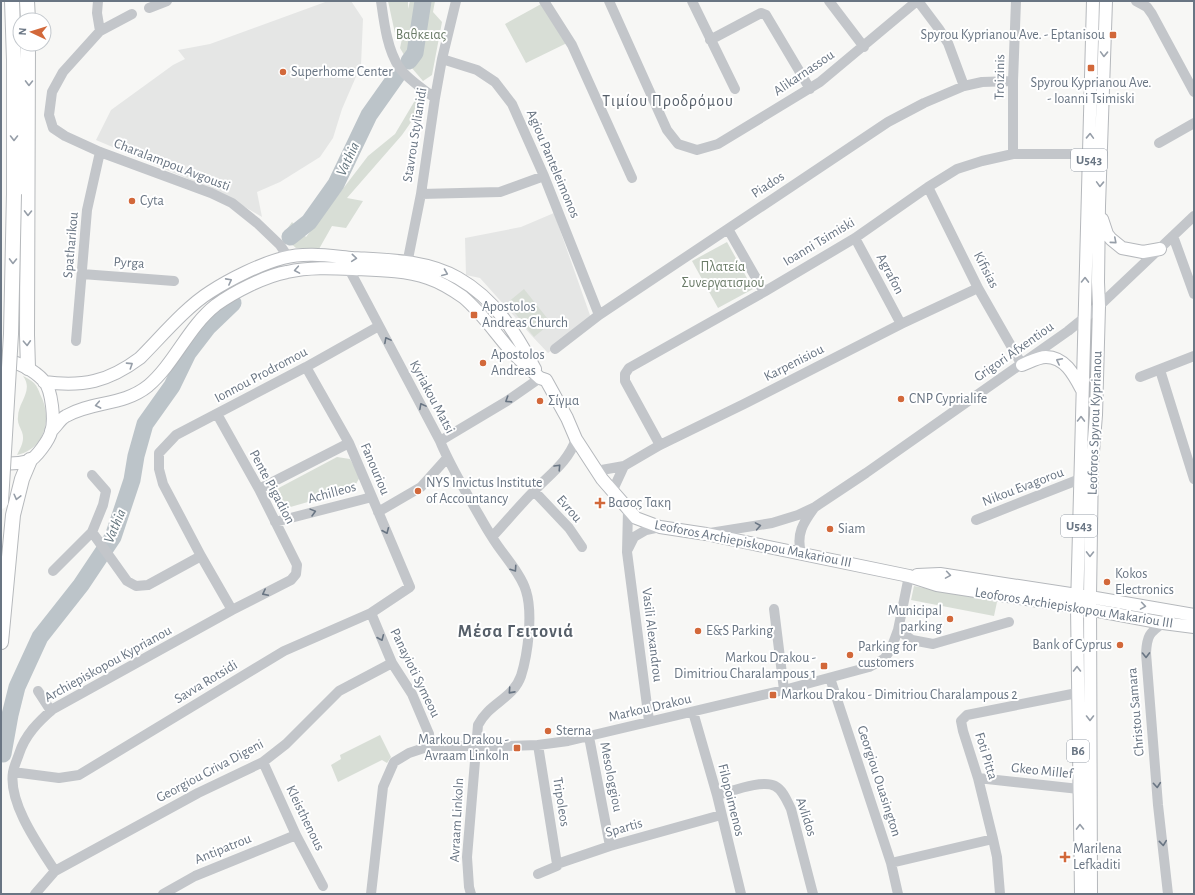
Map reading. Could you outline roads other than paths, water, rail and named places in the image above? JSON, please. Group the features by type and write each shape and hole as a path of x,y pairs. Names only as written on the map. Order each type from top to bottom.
{"highway":[{"path":"1,502 11,334 14,194 14,60 12,1"},
{"path":"28,1 28,12"},
{"path":"28,52 26,335 28,368"},
{"path":"1,642 13,515 22,479 30,460"}],"main road":[{"name":"Leoforos Spyrou Kyprianou","path":"1081,894 1077,693 1077,601 1093,1"},
{"name":"Leoforos Spyrou Kyprianou","path":"1091,894 1090,597 1092,464 1096,415 1099,306 1099,206 1106,1"},
{"path":"1099,206 1107,234 1122,248 1143,252 1160,249"},
{"name":"Leoforos Archiepiskopou Makariou III","path":"44,382 78,384 111,376 130,366 140,358 208,292 230,280 266,264 288,257 323,255 406,268"},
{"name":"Leoforos Archiepiskopou Makariou III","path":"51,431 65,416 88,407 131,396 147,386 158,375 191,332 215,306 231,295 269,277 286,272 318,268 384,270 430,266 458,278 479,292 498,311 520,340 540,378 541,385 561,421 573,434 596,471 612,492 636,518 660,527 706,534 801,553 909,576 937,585 1077,601 1090,597 1194,615"},
{"path":"1022,365 1046,357 1057,359 1066,365 1072,372 1082,391"},
{"path":"1,359 14,361 28,368 44,382 51,393 51,431 42,448 30,460 8,464 1,463"},
{"name":"Leoforos Archiepiskopou Makariou III","path":"1077,601 1090,610 1163,624 1194,627"}],"street":[{"path":"98,1 100,31 132,14"},
{"path":"149,8 167,1"},
{"path":"381,1 388,36 394,57 400,68 435,98"},
{"name":"Stavrou Stylianidi","path":"406,268 421,194 442,59 456,1"},
{"path":"544,1 572,45 632,178"},
{"name":"Alikarnassou","path":"609,1 667,130 678,144 697,150 718,144 820,82 918,1"},
{"path":"692,1 735,89"},
{"path":"829,1 864,47"},
{"path":"918,1 948,43 964,86"},
{"name":"Troizinis","path":"1013,154 1013,81 1016,1"},
{"path":"1136,1 1146,7 1152,14 1194,92"},
{"path":"710,40 761,13 764,13 810,88"},
{"name":"Charalampou Avgousti","path":"100,31 63,72 52,92 48,114 53,128 65,136 100,152 212,194 232,204 257,222 280,245 288,257"},
{"name":"Agiou Panteleimonos","path":"442,59 477,70 495,82 512,104 544,176 599,315"},
{"name":"Piados","path":"555,349 599,315 888,122 924,103 964,86 982,82 1013,81"},
{"path":"1159,143 1194,123"},
{"name":"Spatharikou","path":"76,341 87,210 100,152"},
{"name":"Ioanni Tsimiski","path":"660,445 625,381 625,374 629,368 764,292 855,238 928,187 957,169 982,161 1013,154 1089,154"},
{"path":"421,194 500,192 544,176"},
{"name":"Kifisias","path":"928,187 978,288 1022,365"},
{"name":"Grigori Afxentiou","path":"706,534 772,524 798,515 815,506 866,473 975,396 1022,365 1084,319 1194,216"},
{"path":"728,228 764,292"},
{"path":"1173,236 1191,276 1194,294"},
{"name":"Agrafon","path":"855,238 901,324"},
{"name":"Kyriakou Matsi","path":"349,269 440,441 447,458 492,537"},
{"name":"Pyrga","path":"82,274 174,281"},
{"name":"Karpenisiou","path":"596,471 624,466 660,445 901,324 978,288"},
{"name":"Ionnou Prodromou","path":"201,556 164,484 159,470 159,453 176,435 306,367 379,326"},
{"path":"1140,377 1194,356"},
{"name":"Fanouriou","path":"306,367 349,443 410,587"},
{"path":"1160,370 1194,479"},
{"path":"440,441 507,401 540,378"},
{"name":"Pente Pigadion","path":"217,414 259,489 298,565 296,574"},
{"path":"492,537 534,491 560,466 572,450 573,434"},
{"path":"259,489 349,443"},
{"path":"378,512 421,487 447,458"},
{"path":"612,492 624,466"},
{"path":"53,571 92,532 103,505 106,491 92,475"},
{"name":"Nikou Evagorou","path":"976,520 1080,479"},
{"name":"Evrou","path":"534,491 569,528 582,548"},
{"name":"Achilleos","path":"275,522 372,497"},
{"name":"Grigori Afxentiou","path":"801,553 798,542 805,521 815,506"},
{"name":"Vasili Alexandrou","path":"628,510 627,552 649,721"},
{"path":"627,552 634,537 646,530 660,527"},
{"path":"92,532 127,581 136,586 148,585 201,556 232,610"},
{"name":"Avraam Linkoln","path":"471,894 467,857 478,726 482,716 490,708 510,694 521,676 529,630 530,605 526,590 520,578 492,537"},
{"name":"Archiepiskopou Kyprianou","path":"55,872 24,820 14,790 13,772 22,747 36,723 51,711 232,610 291,580 296,574"},
{"name":"Markou Drakou","path":"371,894 383,787 394,762 409,753 430,746 476,747 538,745 568,741 784,690 869,667 884,659 892,649 898,630 909,576"},
{"name":"Savva Rotsidi","path":"13,772 59,778 79,775 284,651 371,613 410,587"},
{"path":"774,609 784,690"},
{"name":"Panayioti Symeou","path":"371,613 392,663 412,694 429,734 430,746"},
{"path":"898,630 912,640 933,644 1009,622"},
{"name":"Christou Samara","path":"1163,624 1152,631 1147,638 1146,653 1158,805 1168,894"},
{"name":"Georgiou Griva Digeni","path":"35,894 55,872 198,793 263,762 286,744 338,691 392,663"},
{"name":"Georgiou Ouasington","path":"830,678 891,863 898,894"},
{"path":"38,691 51,711"},
{"name":"Foti Pitta","path":"1000,894 997,857 978,778 963,731 962,721 967,715 1077,693"},
{"name":"Filopoimenos","path":"693,712 717,795 741,894"},
{"name":"Mesologgiou","path":"589,737 610,846"},
{"name":"Tripoleos","path":"538,745 557,864"},
{"name":"Kleisthenous","path":"263,762 296,835 323,886"},
{"name":"Gkeo Millef","path":"978,778 1079,789"},
{"name":"Avlidos","path":"717,795 759,784 775,786 786,797 791,809 813,894"},
{"name":"Spartis","path":"538,874 557,866 557,864 610,846 721,815"},
{"name":"Antipatrou","path":"163,894 195,876 296,835"},
{"path":"891,863 993,839"}],"waterway":[{"name":"Vathia","path":"409,61 415,53 423,1"},
{"name":"Vathia","path":"290,237 309,222 336,184 369,115 398,74"},
{"name":"Vathia","path":"3,754 17,687 40,637 81,585 113,537 132,480 136,456 145,424 172,386 188,353 208,327 233,303"}],"place":[{"name":"Spyrou Kyprianou Ave. - Eptanisou","path":"1113,35"},
{"name":"Spyrou Kyprianou Ave. - Ioanni Tsimiski","path":"1091,68"},
{"name":"Superhome Center","path":"283,72"},
{"name":"Cyta","path":"132,201"},
{"name":"Apostolos Andreas Church","path":"474,315"},
{"name":"Apostolos Andreas","path":"483,363"},
{"name":"CNP Cyprialife","path":"901,399"},
{"name":"Σίγμα","path":"540,401"},
{"name":"NYS Invictus Institute of Accountancy","path":"418,491"},
{"name":"Βασος Τακη","path":"600,503"},
{"name":"Siam","path":"830,529"},
{"name":"Kokos Electronics","path":"1107,582"},
{"name":"Municipal parking","path":"950,619"},
{"name":"E&S Parking","path":"698,631"},
{"name":"Bank of Cyprus","path":"1120,645"},
{"name":"Parking for customers","path":"850,655"},
{"name":"Markou Drakou - Dimitriou Charalampous 1","path":"824,666"},
{"name":"Markou Drakou - Dimitriou Charalampous 2","path":"773,695"},
{"name":"Sterna","path":"548,731"},
{"name":"Markou Drakou - Avraam Linkoln","path":"517,748"},
{"name":"Marilena Lefkaditi","path":"1065,857"}],"district":[{"name":"Τιμίου Προδρόμου","path":"668,101"},
{"name":"Μέσα Γειτονιά","path":"516,632"}],"park label":[{"name":"Βαθκειας","path":"421,35"},
{"name":"Πλατεία Συνεργατισμού","path":"723,276"}]}
